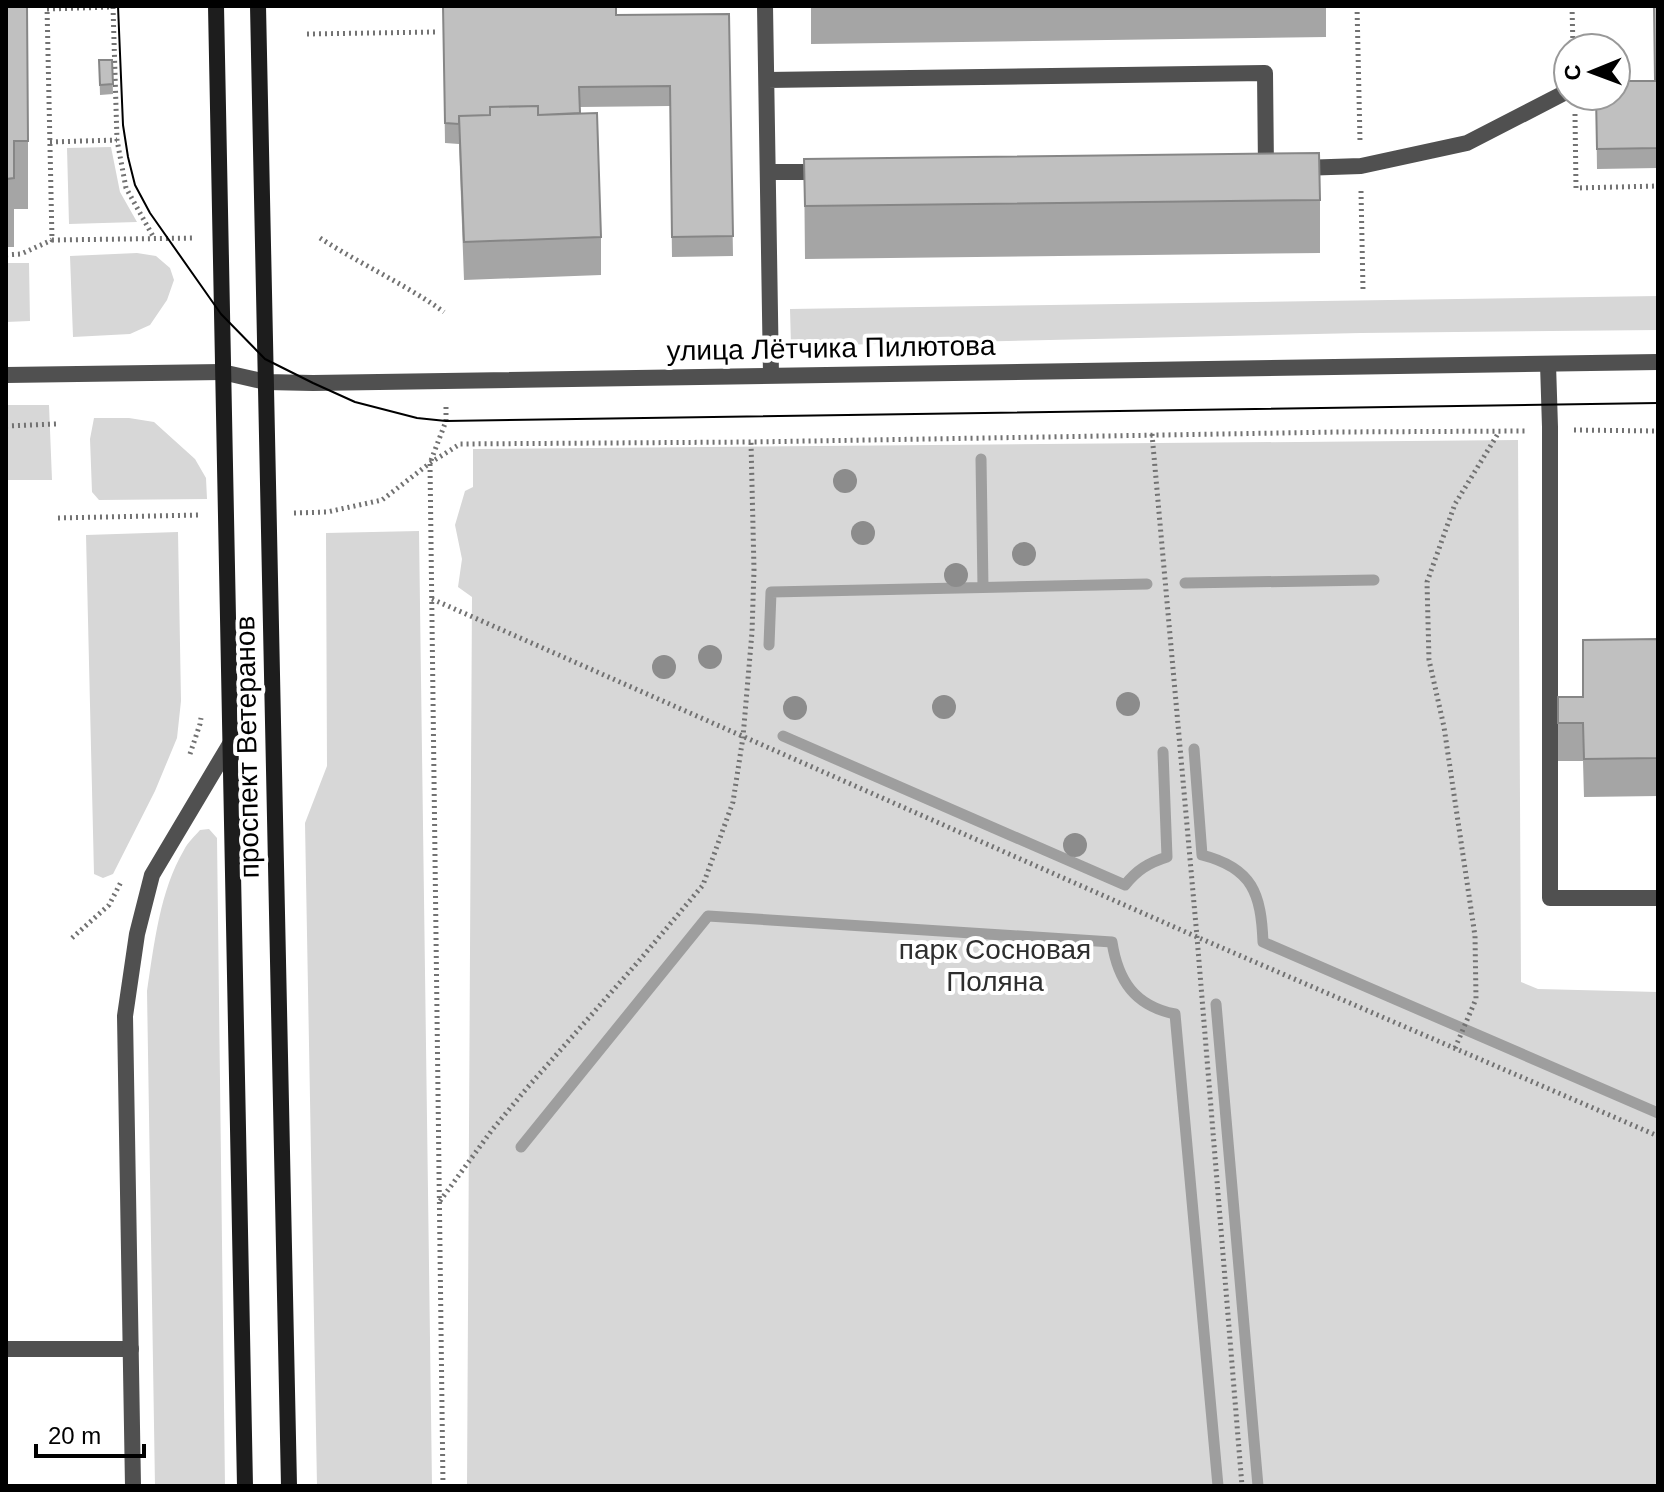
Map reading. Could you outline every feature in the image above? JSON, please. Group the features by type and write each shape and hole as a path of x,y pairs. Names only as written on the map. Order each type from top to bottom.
{"main road":[{"name":"проспект Ветеранов","path":"216,6 245,1486"},
{"name":"проспект Ветеранов","path":"258,6 289,1486"}],"street":[{"path":"765,6 771,375"},
{"path":"767,80 1265,73 1258,169 1361,166 1467,143 1552,99"},
{"path":"768,172 845,172"},
{"name":"улица Лётчика Пилютова","path":"6,375 222,372 266,382 313,383 1658,362"},
{"path":"1548,364 1550,898 1658,898"},
{"path":"133,1486 125,1016 137,934 152,875 230,744"},
{"path":"6,1349 131,1349"}],"path":[{"path":"1572,6 1573,32"},
{"path":"52,240 47,8 113,7 117,140 126,188 154,238"},
{"path":"307,34 435,32"},
{"path":"1575,112 1576,188 1658,186"},
{"path":"50,142 117,140"},
{"path":"6,255 21,254 52,240 204,238"},
{"path":"320,238 444,312"},
{"path":"443,1486 430,463 446,421 446,402"},
{"path":"6,426 56,424"},
{"path":"1565,430 1658,431"},
{"path":"1455,1049 1476,999 1475,936 1444,727 1429,660 1427,582 1455,504 1500,431"},
{"path":"268,514 327,512 382,500 460,444 1529,431"},
{"path":"1152,434 1242,1486"},
{"path":"439,1202 492,1130 703,885 733,802 743,737 754,570 751,442"},
{"path":"58,518 225,513"},
{"path":"197,515 198,530"},
{"path":"432,599 1197,937 1658,1136"},
{"path":"184,766 200,724 201,708"},
{"path":"72,938 109,905 124,877"}],"green space":[{"path":"111,147 120,192 137,222 69,224 67,148"},
{"path":"137,253 156,256 170,268 174,280 167,300 150,325 130,334 73,337 70,256"},
{"path":"6,263 29,263 30,321 6,322"},
{"path":"1658,296 1658,330 1361,333 791,346 790,309"},
{"path":"6,405 49,405 52,480 6,480"},
{"path":"94,418 154,422 195,459 206,478 207,499 99,500 92,492 90,439"},
{"name":"парк Сосновая Поляна","path":"1518,440 1521,982 1538,989 1658,992 1658,1486 467,1486 472,597 458,587 462,559 455,525 465,491 473,487 473,449"},
{"path":"419,531 432,1486 317,1486 305,823 327,766 326,533"},
{"path":"178,532 181,701 177,738 155,791 113,874 103,878 94,874 86,535"},
{"path":"209,829 217,838 225,1486 155,1486 147,991 159,918 169,882 187,844 200,830"}],"building":[{"path":"6,6 27,6 28,141 14,141 14,178 6,179"},
{"path":"443,6 616,6 616,15 729,14 733,236 672,237 670,86 579,87 580,113 538,115 538,106 490,107 490,115 459,116 459,124 445,123"},
{"path":"1654,6 1658,6 1658,148 1597,149 1596,112 1632,112 1632,81 1655,81"},
{"path":"99,60 112,60 113,84 100,85"},
{"path":"538,106 538,115 597,113 601,237 464,242 459,116 490,115 490,107"},
{"path":"1319,153 1320,200 805,206 804,159"},
{"path":"1658,639 1658,758 1584,759 1583,723 1558,723 1558,697 1583,697 1583,640"}],"waterway":[{"path":"981,459 983,587"},
{"path":"1185,583 1374,580"},
{"path":"769,645 771,592 1147,584"},
{"path":"783,736 1125,885 1143,868 1167,857 1163,752"},
{"path":"1194,749 1202,855 1233,867 1251,885 1260,910 1263,942 1658,1113"},
{"path":"521,1147 708,916 1112,942 1119,969 1131,990 1149,1005 1175,1014 1218,1486"},
{"path":"1216,1004 1258,1486"}],"tram line":[{"path":"118,6 123,125 135,185 150,213 221,314 265,359 355,402 417,418 446,421 1658,403"}]}
